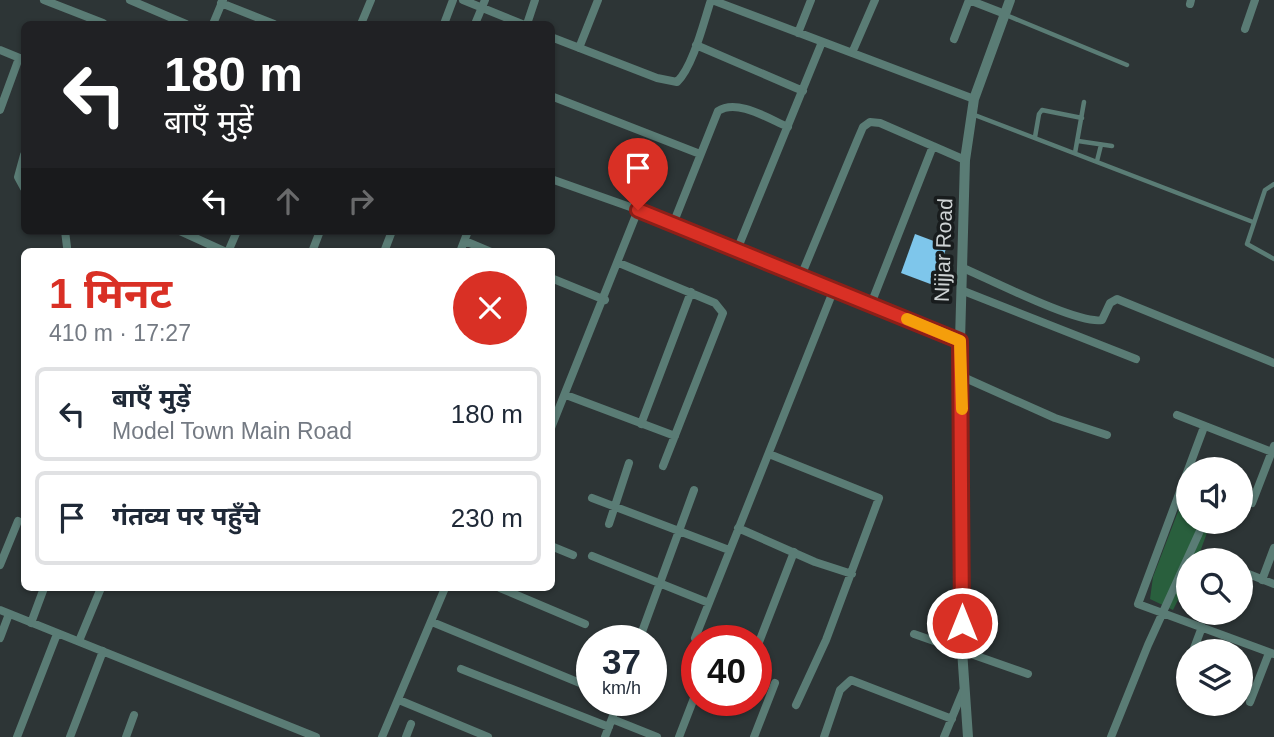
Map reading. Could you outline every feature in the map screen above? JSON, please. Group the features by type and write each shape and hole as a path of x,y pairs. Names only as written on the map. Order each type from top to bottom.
{"street":[{"path":"44,0 98,21"},
{"path":"130,0 179,21"},
{"path":"362,21 371,0"},
{"path":"445,21 453,0"},
{"path":"463,0 483,4 518,21"},
{"path":"525,21 535,0"},
{"path":"579,48 598,0"},
{"path":"555,39 657,78 677,82 682,77 696,45 711,0 974,99"},
{"path":"798,33 811,0"},
{"path":"852,53 874,0"},
{"path":"954,39 969,0 1005,14"},
{"name":"Nijjar Road","path":"968,737 962,650 963,377 960,341 965,160 974,99 1010,0"},
{"path":"1245,29 1255,0"},
{"path":"214,21 222,2 267,21"},
{"path":"476,21 483,4"},
{"path":"737,250 822,42"},
{"path":"696,45 803,91"},
{"path":"0,50 21,59"},
{"path":"0,110 21,61"},
{"path":"555,98 700,154"},
{"path":"673,224 718,111 726,106 740,108 788,127"},
{"path":"801,276 863,127 870,122 880,123 965,160"},
{"path":"872,304 933,146"},
{"path":"21,166 18,177 21,182"},
{"path":"555,180 638,210 960,341"},
{"path":"555,419 605,300 638,210"},
{"path":"66,235 67,247"},
{"path":"189,235 218,248"},
{"path":"462,248 467,235"},
{"path":"465,241 482,248"},
{"path":"619,263 715,303 723,313 663,466"},
{"path":"963,268 1045,304 1092,321 1102,320 1110,303 1118,299 1274,363"},
{"path":"555,280 605,300"},
{"path":"700,625 834,289"},
{"path":"961,290 1136,359"},
{"path":"641,424 691,292"},
{"path":"963,377 1055,418 1107,435"},
{"path":"566,395 675,436"},
{"path":"1177,415 1273,449 1253,500"},
{"path":"1195,457 1204,426"},
{"path":"769,454 879,498 852,574 796,705"},
{"path":"609,524 629,463"},
{"path":"645,625 694,491"},
{"path":"592,498 729,550"},
{"path":"1176,512 1139,604 1272,654 1253,695"},
{"path":"0,565 18,521"},
{"path":"738,528 852,574"},
{"path":"1111,737 1199,534"},
{"path":"555,548 573,555"},
{"path":"1262,580 1274,548"},
{"path":"766,625 794,552"},
{"path":"592,556 709,603"},
{"path":"1253,576 1274,584"},
{"path":"31,623 43,591"},
{"path":"79,642 100,591"},
{"path":"382,737 444,591"},
{"path":"507,591 584,624"},
{"path":"0,610 316,737"},
{"path":"0,638 9,614"},
{"path":"432,622 576,681"},
{"path":"1197,639 1202,626"},
{"path":"17,737 57,634"},
{"path":"914,634 1028,674"},
{"path":"70,737 103,651"},
{"path":"461,669 657,737"},
{"path":"825,737 840,690 852,680 951,719"},
{"path":"754,737 775,683"},
{"path":"944,737 964,689"},
{"path":"399,700 488,737"},
{"path":"126,737 134,715"},
{"path":"605,737 613,716"},
{"path":"679,737 687,716"},
{"path":"406,737 411,724"}],"lane":[{"path":"1005,14 1127,65"},
{"path":"1075,153 1084,102"},
{"path":"1035,137 1042,110 1082,118"},
{"path":"971,114 1253,222"},
{"path":"1078,141 1112,146"},
{"path":"1097,161 1101,145"},
{"path":"1274,184 1265,190 1247,244 1274,259"}],"green space":[{"path":"1176,517 1176,534 1207,534 1201,548 1176,548 1176,604 1173,610 1150,599 1153,577"}],"building":[{"path":"915,234 947,246 933,285 901,273"}],"slow traffic":[{"path":"907,319 960,341 962,409"}],"route":[{"path":"638,210 960,341 963,377 962,623"}]}
